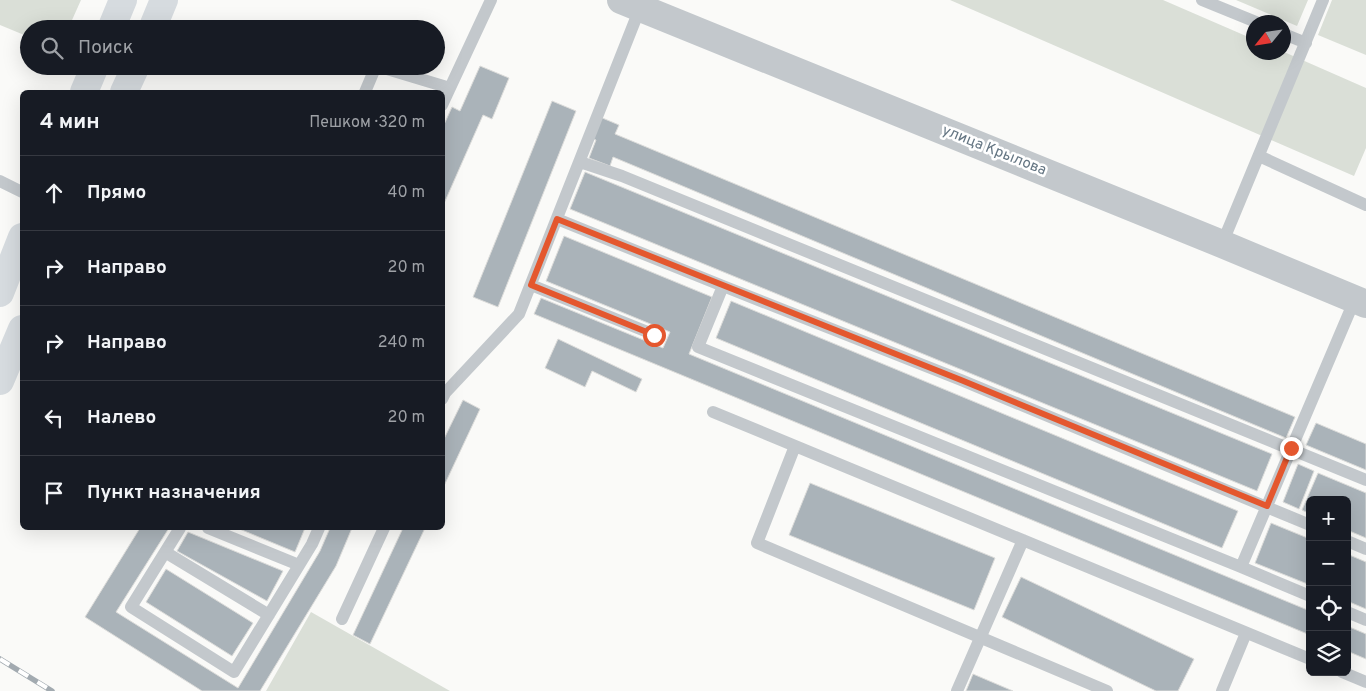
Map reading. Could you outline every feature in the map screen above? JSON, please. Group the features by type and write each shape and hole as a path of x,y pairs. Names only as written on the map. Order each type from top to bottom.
{"main road":[{"path":"115,20 123,0"},
{"path":"156,20 164,0"},
{"path":"85,90 91,75"},
{"path":"125,90 132,75"},
{"path":"1,289 20,242"},
{"path":"0,381 20,334"}],"street":[{"name":"улица Крылова","path":"631,4 1360,301"}],"lane":[{"path":"445,99 491,0"},
{"path":"1202,0 1246,18"},
{"path":"1222,244 1323,0"},
{"path":"445,393 520,314 580,162 631,4"},
{"path":"1291,37 1306,43"},
{"path":"366,90 373,75"},
{"path":"407,75 450,88"},
{"path":"1259,156 1366,205"},
{"path":"580,162 622,176 1366,480"},
{"path":"0,182 20,191"},
{"path":"557,219 961,380 1306,523"},
{"path":"531,285 654,335"},
{"path":"723,286 698,347 1306,594"},
{"path":"1241,567 1291,448 1360,301"},
{"path":"713,412 1306,657"},
{"path":"795,446 757,543 1107,691"},
{"path":"179,530 131,607 234,672 312,544 318,530"},
{"path":"213,530 299,565"},
{"path":"342,619 383,530"},
{"path":"957,691 1023,540"},
{"path":"1351,543 1366,549"},
{"path":"165,552 269,615"},
{"path":"1351,614 1366,620"},
{"path":"1222,691 1246,632"},
{"path":"1351,676 1366,682"}],"shaded area":[{"path":"0,0 81,0 72,20 20,20 20,33 0,25"},
{"path":"950,0 1163,0 1246,36 1246,60 1291,60 1291,55 1366,88 1366,148 1354,176"},
{"path":"1236,0 1308,0 1297,26 1291,23 1291,15 1271,15"},
{"path":"1332,0 1366,0 1366,55 1318,35"},
{"path":"311,612 450,691 266,691"}],"building":[{"path":"480,66 509,78 492,119 483,115 445,201 445,122 452,107 460,111"},
{"path":"552,101 576,111 498,307 473,297"},
{"path":"600,117 619,125 615,134 1295,417 1286,438 613,157 610,166 589,158 596,140 591,138"},
{"path":"585,172 1272,454 1257,491 570,209"},
{"path":"564,236 712,297 689,354 1306,609 1306,633 534,314 541,298 663,348 670,332 546,281"},
{"path":"731,301 1238,511 1222,548 716,338"},
{"path":"558,339 642,379 636,392 592,371 585,387 545,368"},
{"path":"463,400 480,409 445,484 445,437"},
{"path":"1316,423 1366,444 1366,470 1306,445"},
{"path":"1298,464 1314,471 1299,509 1283,502"},
{"path":"1318,473 1366,493 1366,538 1351,532 1351,496 1308,496"},
{"path":"810,483 995,558 974,610 789,535"},
{"path":"1306,501 1306,512 1302,510"},
{"path":"1271,523 1306,537 1306,583 1255,563"},
{"path":"139,530 168,530 116,612 238,688 320,551 329,530 351,530 336,566 260,691 202,691 85,617"},
{"path":"242,530 304,530 295,552"},
{"path":"402,530 424,530 370,644 353,635"},
{"path":"188,532 283,571 267,601 177,551"},
{"path":"1351,556 1366,562 1366,609 1351,603"},
{"path":"166,569 253,623 232,656 146,602"},
{"path":"1021,577 1194,659 1178,691 1156,691 1002,617"},
{"path":"1351,628 1366,634 1366,659 1351,653"},
{"path":"973,674 1013,691 966,691"}],"railway":[{"path":"0,659 52,691"}],"route":[{"path":"654,335 531,285 557,219 961,380 1267,506 1291,448"}]}
